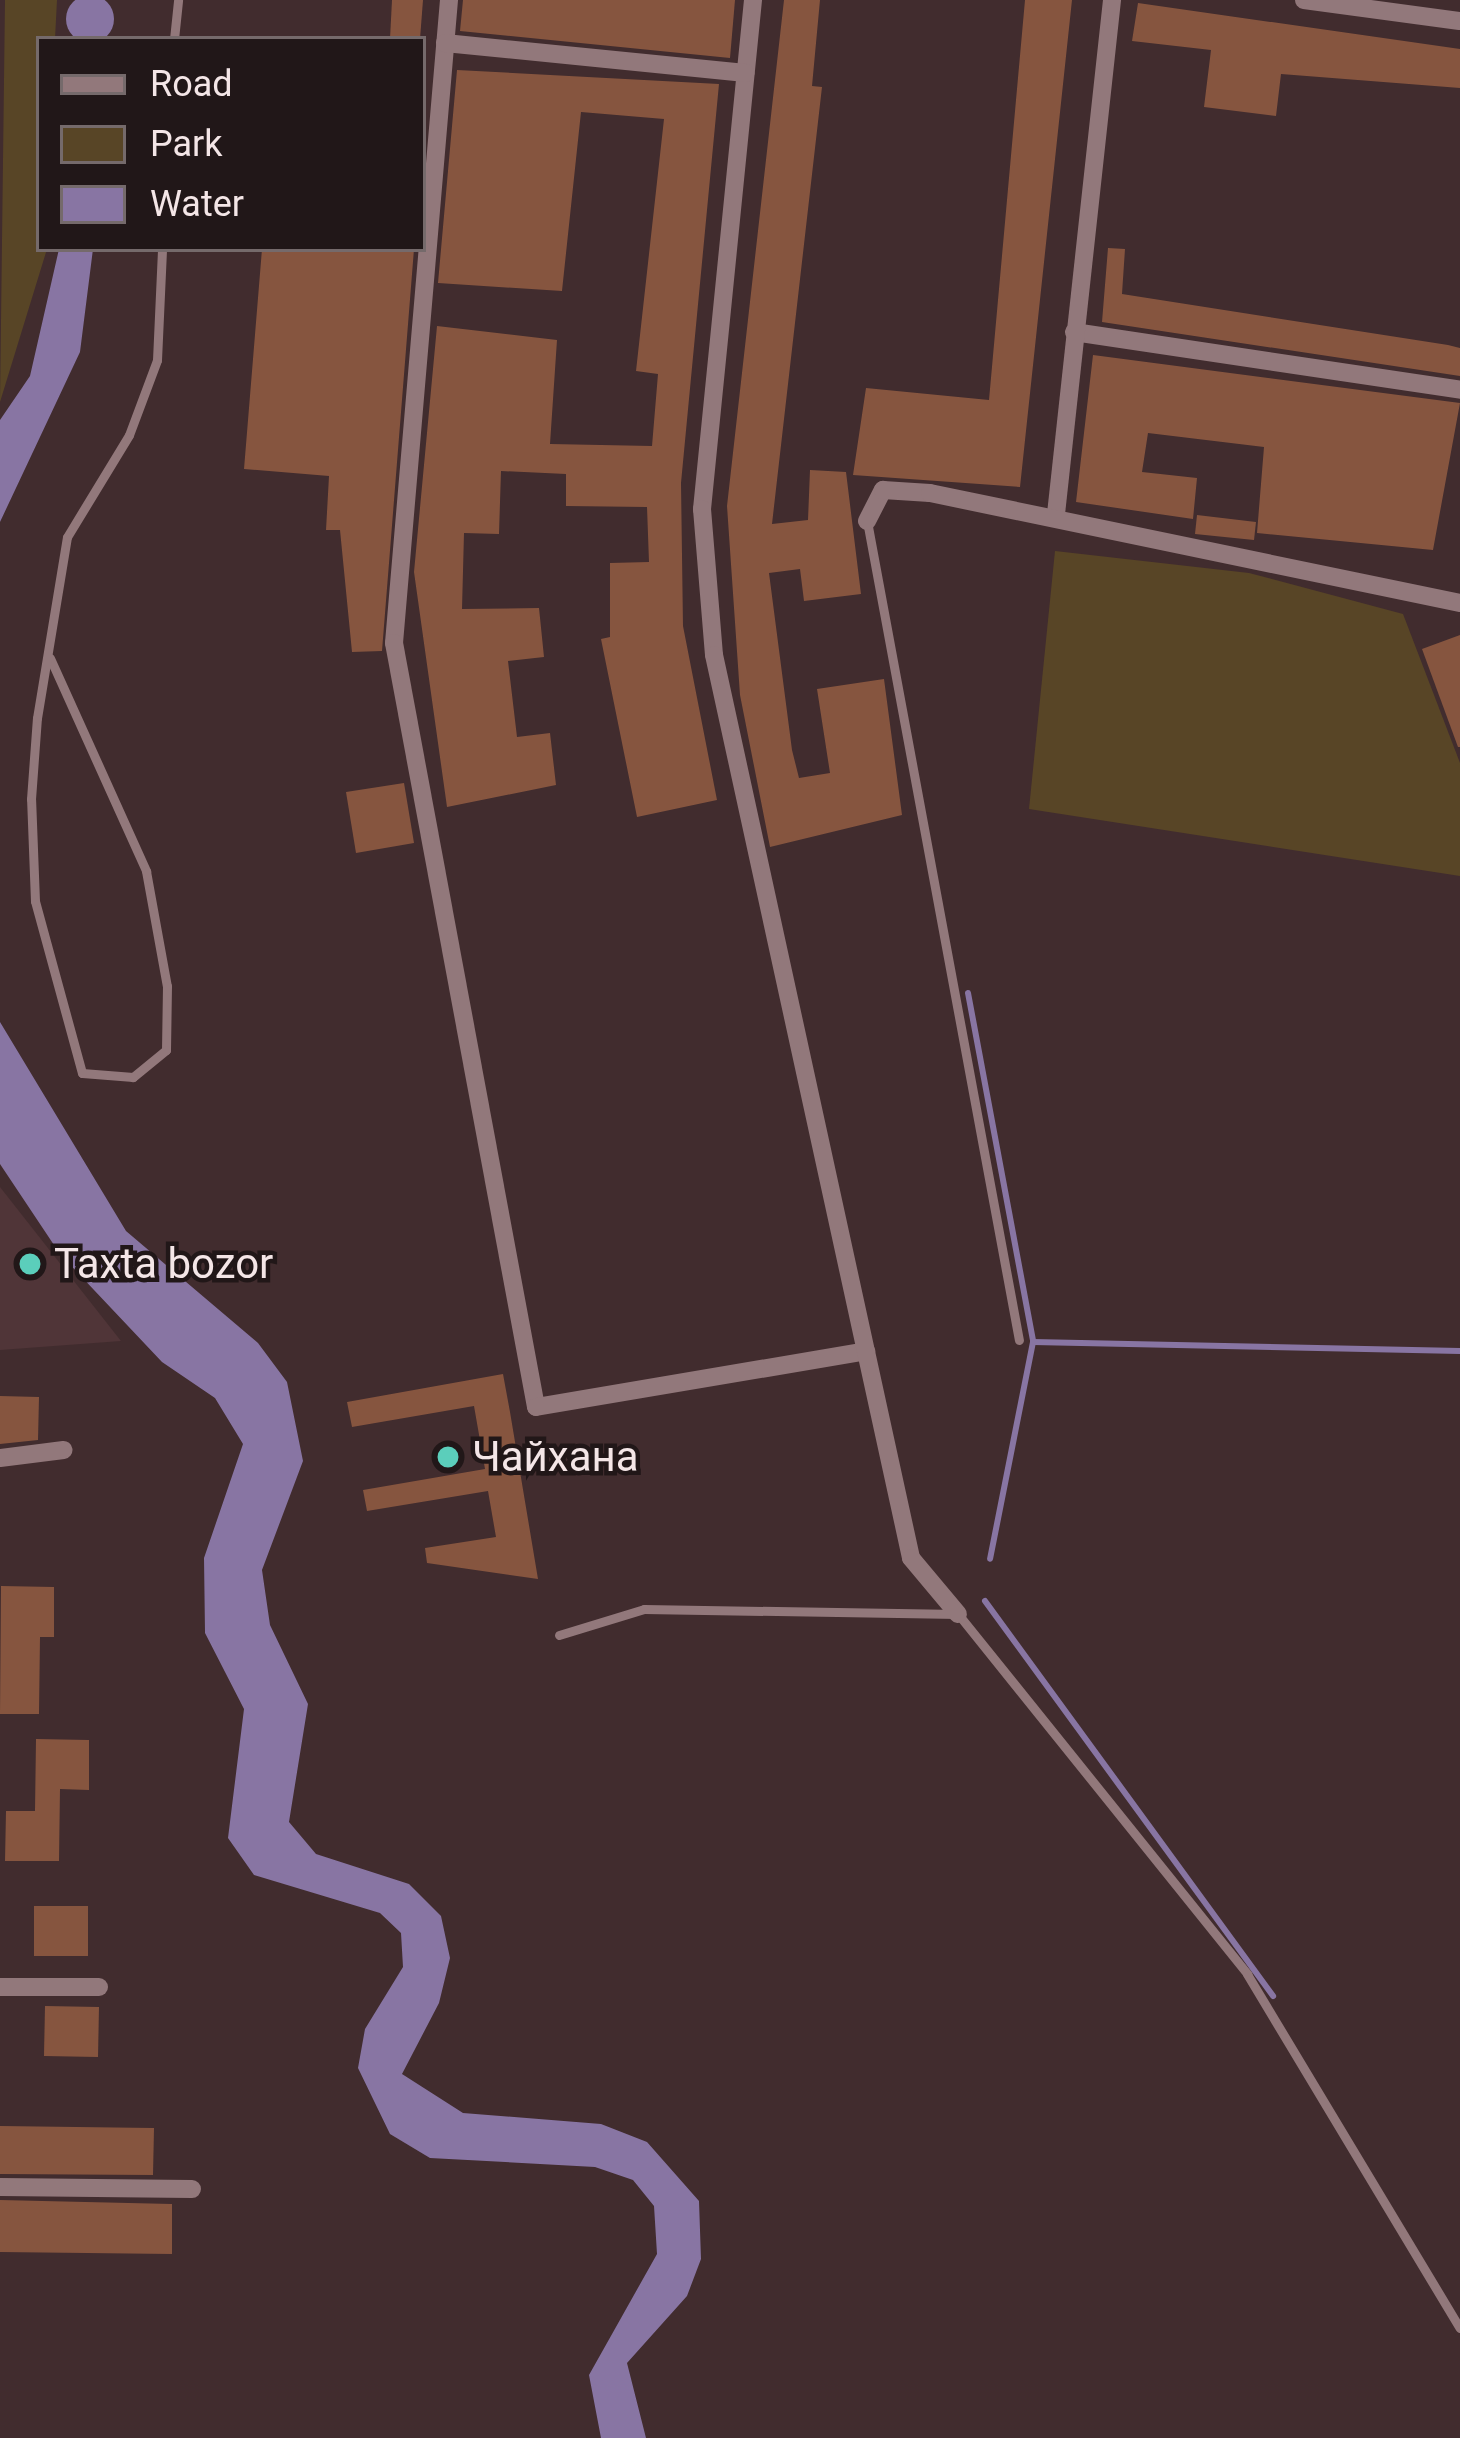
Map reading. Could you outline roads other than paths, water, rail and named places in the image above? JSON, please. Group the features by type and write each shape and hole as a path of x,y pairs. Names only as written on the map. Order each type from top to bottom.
{"street":[{"path":"449,0 394,643 536,1407 866,1352"},
{"path":"753,0 702,509 714,655 911,1558 958,1614"},
{"path":"1056,514 1112,0"},
{"path":"1304,0 1460,21"},
{"path":"445,43 746,73"},
{"path":"1074,332 1460,391"},
{"path":"868,521 883,490 1056,514 1460,603"},
{"path":"0,1458 63,1450"},
{"path":"0,1987 99,1987"},
{"path":"0,2187 192,2189"}],"lane":[{"path":"175,36 178,0"},
{"path":"50,658 146,871 167,986 166,1050 133,1077 82,1072 35,901 32,799 50,658 67,537 129,435 158,360 162,252"},
{"path":"868,521 1019,1340"},
{"path":"560,1635 644,1609 958,1614 1247,1974 1460,2328"}],"water":[{"path":"78,-1 102,-1 114,19 107,36 73,36 68,28 68,10"},
{"path":"58,252 93,252 80,352 0,522 0,420 30,376"},
{"path":"0,1022 126,1231 258,1343 287,1382 303,1461 262,1570 270,1625 308,1704 289,1822 316,1854 409,1884 441,1916 450,1958 439,2003 402,2074 463,2113 601,2124 647,2142 699,2201 701,2259 687,2296 627,2363 646,2438 601,2438 589,2375 657,2254 654,2206 633,2180 595,2167 430,2158 390,2134 358,2068 365,2029 403,1967 401,1933 380,1913 254,1875 228,1838 244,1709 205,1633 204,1558 243,1444 215,1398 162,1362 60,1254 0,1164"}],"waterway":[{"path":"968,993 1033,1342 990,1559"},
{"path":"1033,1342 1460,1351"},
{"path":"985,1601 1273,1996"}],"place":[{"name":"Taxta bozor","path":"30,1264"},
{"name":"Чайхана","path":"448,1457"}]}
